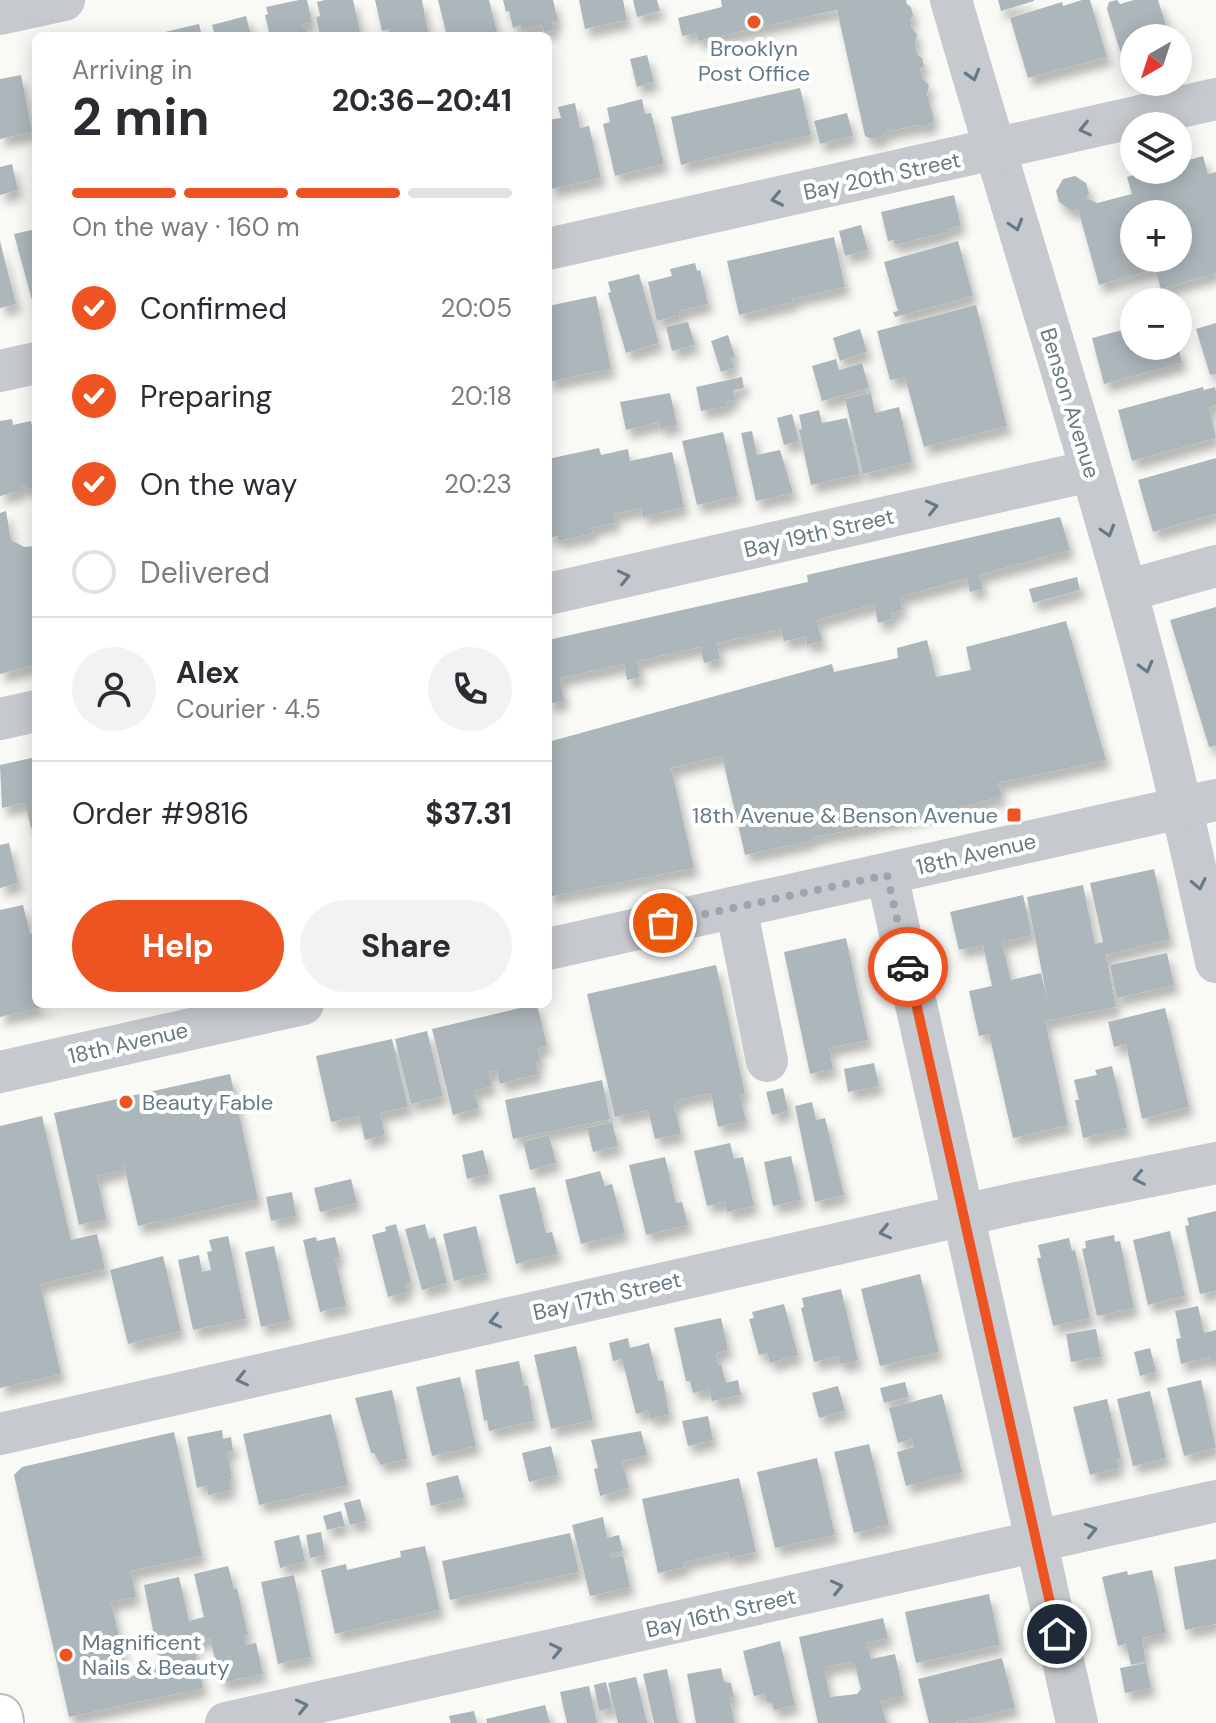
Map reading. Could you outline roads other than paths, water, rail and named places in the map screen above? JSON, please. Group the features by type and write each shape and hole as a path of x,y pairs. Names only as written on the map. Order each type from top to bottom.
{"main road":[{"path":"0,1717 1,1723"}],"street":[{"path":"0,14 64,0"},
{"name":"Benson Avenue","path":"951,0 1126,591 1199,804 1216,962"},
{"name":"Bay 20th Street","path":"552,248 1216,99"},
{"path":"0,371 32,364"},
{"name":"Bay 19th Street","path":"552,593 1090,471"},
{"path":"1126,591 1216,566"},
{"path":"0,719 32,712"},
{"name":"18th Avenue","path":"552,948 1199,804"},
{"path":"887,875 1077,1723"},
{"path":"736,907 767,1061"},
{"name":"18th Avenue","path":"0,1072 285,1008"},
{"name":"Bay 17th Street","path":"0,1434 963,1215 1216,1163"},
{"name":"Bay 16th Street","path":"226,1723 1216,1501"}],"place":[{"name":"Brooklyn Post Office","path":"754,22"},
{"name":"18th Avenue & Benson Avenue","path":"1014,815"},
{"name":"Beauty Fable","path":"126,1102"},
{"name":"Magnificent Nails & Beauty","path":"66,1655"}]}
